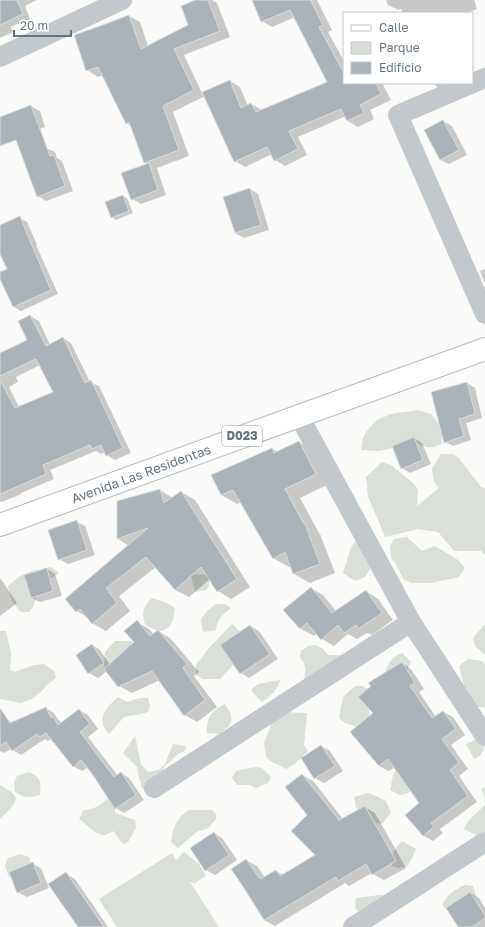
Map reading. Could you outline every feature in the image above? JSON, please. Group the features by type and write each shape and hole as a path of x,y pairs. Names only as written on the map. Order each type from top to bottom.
{"main road":[{"name":"Avenida Las Residentas","path":"0,524 485,349"}],"street":[{"path":"0,57 122,0"},
{"path":"473,83 485,78"},
{"path":"471,84 398,115 485,314"},
{"path":"299,416 411,622 485,736"},
{"path":"154,788 411,622"},
{"path":"353,927 485,842"}],"green space":[{"path":"418,410 431,414 441,427 442,444 430,448 413,441 379,451 361,450 363,438 377,420 391,414"},
{"path":"441,454 453,454 459,458 481,487 485,488 485,555 481,551 454,551 438,532 418,529 385,537 368,496 366,477 382,462 391,465 413,483 418,490 417,506 439,488 434,482 432,469"},
{"path":"407,537 422,551 435,546 458,560 465,568 459,577 431,583 412,583 403,579 391,557 390,546 394,539"},
{"path":"357,539 377,559 365,577 355,581 343,573 351,547"},
{"path":"51,567 59,573 40,585 33,607 29,612 21,612 12,600 8,586 20,576 32,571"},
{"path":"196,574 209,575 209,586 206,590 195,592 191,576"},
{"path":"152,598 167,603 175,608 173,620 169,627 162,631 158,631 145,625 143,617 144,610"},
{"path":"216,604 225,604 231,608 219,620 216,630 203,632 201,619 207,611"},
{"path":"232,624 246,637 233,665 220,679 203,679 196,675 196,665 209,648"},
{"path":"485,624 485,655 475,646 473,638"},
{"path":"0,631 6,631 11,654 10,670 14,672 34,665 44,664 54,671 56,678 32,699 20,703 0,699"},
{"path":"115,641 132,641 132,650 109,672 104,667 105,652"},
{"path":"316,645 323,649 328,655 354,655 304,683 305,667 300,658 301,651 308,646"},
{"path":"402,653 411,662 405,674 384,674 395,656"},
{"path":"468,659 482,661 485,664 485,707 478,707 468,700 459,666"},
{"path":"280,680 274,692 262,702 252,692 252,689 258,684"},
{"path":"355,686 363,686 371,691 366,702 369,710 369,725 364,729 345,723 339,718 343,697"},
{"path":"118,697 127,702 140,698 148,698 150,705 149,711 124,717 109,734 103,723 104,714"},
{"path":"225,704 231,718 230,724 220,734 207,733 207,724 210,716 216,709"},
{"path":"279,712 307,713 304,745 308,751 295,764 286,769 266,757 264,743 272,722"},
{"path":"135,736 141,764 148,772 159,770 165,764 173,744 186,746 185,751 178,754 164,767 163,773 146,791 142,788 137,767 123,753"},
{"path":"478,739 485,739 485,746 480,756 474,759 466,744"},
{"path":"256,767 262,768 271,777 268,783 256,788 249,785 237,785 232,778 236,771"},
{"path":"397,768 421,781 408,793 400,795 390,790 393,775"},
{"path":"29,772 36,776 39,780 40,795 27,797 15,792 14,783 17,776"},
{"path":"0,785 12,792 16,798 13,806 0,819"},
{"path":"485,787 485,805 484,796 481,789"},
{"path":"368,793 386,801 391,813 382,824 371,822 356,807 354,797"},
{"path":"109,798 115,805 115,813 135,820 136,828 128,842 124,844 114,831 101,835 79,819 83,811 97,807"},
{"path":"485,805 484,839 464,829 468,821"},
{"path":"188,810 212,810 216,814 216,819 207,829 198,831 178,848 171,842 173,832 178,821"},
{"path":"402,841 416,849 408,866 399,868 392,866 392,858 395,850"},
{"path":"184,852 199,864 206,876 195,883 190,882 219,927 117,927 99,899 172,853 176,860"},
{"path":"20,854 29,857 31,865 13,878 9,877 5,866 8,858"},
{"path":"465,885 473,886 476,896 472,903 451,913 442,905 446,898 458,888"},
{"path":"380,895 388,896 362,916 355,908 356,898"}],"building":[{"path":"0,0 17,0 23,14 0,25"},
{"path":"195,0 208,0 220,31 174,49 194,90 163,106 179,150 144,163 129,122 126,124 98,67 86,71 74,35 129,15 141,49 188,25 181,6"},
{"path":"252,0 313,0 311,1 323,25 319,27 343,71 343,84 376,84 381,94 360,105 364,113 347,121 341,109 289,131 298,149 274,161 267,147 234,162 202,92 230,80 241,108 251,103 256,112 327,82 290,10 261,22"},
{"path":"31,105 50,156 54,155 65,186 37,197 16,140 0,146 0,117"},
{"path":"443,120 459,150 440,160 424,130"},
{"path":"149,163 158,190 131,200 121,173"},
{"path":"250,188 261,225 235,233 223,197"},
{"path":"123,195 129,211 111,218 105,202"},
{"path":"20,216 51,290 13,307 0,279 0,272 7,269 0,254 0,225"},
{"path":"30,315 46,346 63,337 85,383 91,380 123,448 106,456 101,445 92,449 90,445 43,465 46,474 0,494 0,380 15,408 53,392 36,359 0,376 0,353 27,340 18,321"},
{"path":"467,382 475,414 459,419 464,436 444,443 431,392"},
{"path":"414,437 423,460 401,469 392,446"},
{"path":"299,441 316,474 285,489 305,524 320,564 293,574 285,552 273,559 233,490 221,495 211,475 272,448 274,453"},
{"path":"160,489 164,503 181,491 237,579 217,592 201,567 175,590 146,557 106,588 117,603 92,624 80,609 76,612 65,599 148,528 117,539 117,501"},
{"path":"77,520 87,550 58,560 48,530"},
{"path":"47,568 53,591 31,598 24,575"},
{"path":"311,587 332,613 366,590 382,613 358,629 356,625 344,633 338,625 321,640 307,623 300,629 283,610"},
{"path":"137,620 150,636 158,630 187,664 183,668 205,700 184,716 152,671 118,687 104,669 134,642 124,631"},
{"path":"250,625 270,654 240,674 220,645"},
{"path":"92,644 104,663 88,674 76,655"},
{"path":"402,662 415,683 410,686 432,718 443,711 456,729 442,739 459,763 450,770 468,796 431,823 434,827 423,836 405,815 419,803 388,759 379,766 350,732 373,713 358,697 371,686 368,683"},
{"path":"46,707 51,718 53,716 58,725 79,709 90,724 80,732 114,777 121,772 136,795 115,809 93,775 81,760 73,767 46,733 39,737 37,734 12,751 6,742 0,746 0,708 10,723"},
{"path":"321,745 335,766 314,779 301,758"},
{"path":"302,774 339,820 365,806 396,861 372,875 366,864 338,881 336,877 264,920 231,869 246,859 260,879 276,870 280,876 315,855 291,831 307,815 285,787"},
{"path":"214,832 229,855 205,871 190,848"},
{"path":"33,862 41,883 17,893 9,872"},
{"path":"66,872 104,927 78,927 48,884"},
{"path":"470,892 485,915 485,918 472,927 458,927 446,908"}]}
